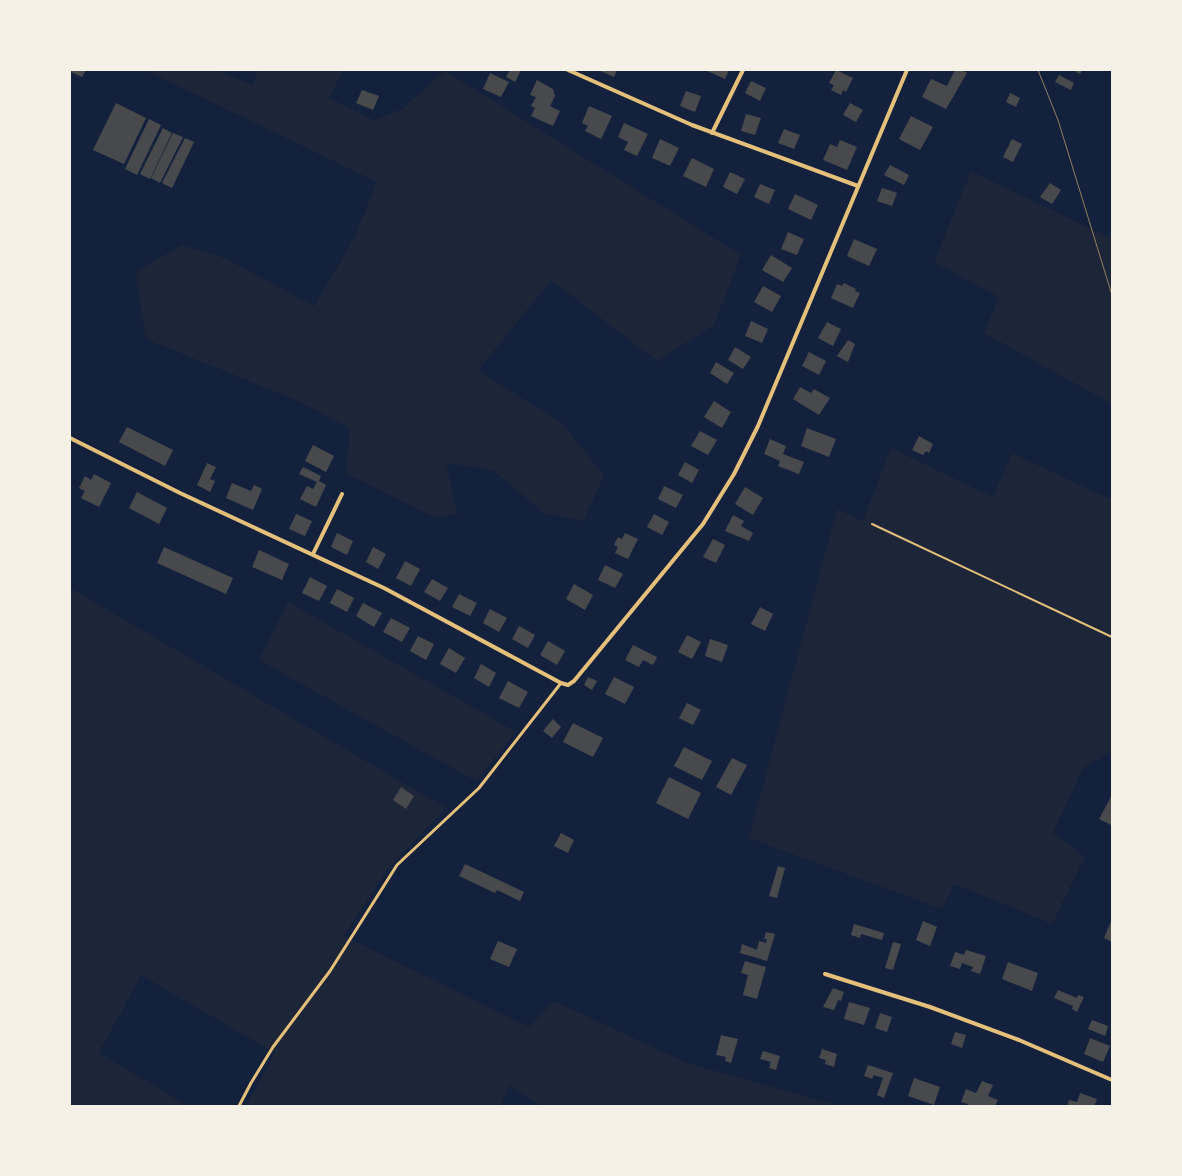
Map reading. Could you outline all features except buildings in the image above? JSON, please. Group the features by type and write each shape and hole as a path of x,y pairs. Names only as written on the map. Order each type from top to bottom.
{"street":[{"path":"568,70 577,72 712,132 858,186"},
{"path":"712,132 743,70"},
{"path":"70,438 180,494 384,588 561,683 568,685 574,681 621,626 703,524 734,474 758,426 907,70"},
{"path":"313,554 342,494"},
{"path":"824,974 930,1007 1012,1037 1112,1080"}],"lane":[{"path":"239,1106 273,1047 330,971 397,865 479,788 561,683"}],"path":[{"path":"872,524 1112,637"}],"shaded area":[{"path":"145,70 215,70 253,85 258,70 343,70 329,98 374,120 402,109 445,71 741,255 714,325 657,361 551,280 478,371 562,423 604,476 583,521 544,513 493,470 446,463 457,514 434,517 346,473 350,428 296,400 146,339 136,272 182,245 224,258 314,306 355,237 377,182"},
{"path":"971,171 1112,239 1112,404 984,333 999,297 934,262"},
{"path":"891,448 993,497 1012,453 1112,500 1112,751 1083,768 1053,833 1085,857 1052,924 954,884 942,909 749,838 837,509 863,521"},
{"path":"70,588 446,808 386,871 344,936 529,1027 554,1001 687,1063 840,1106 541,1106 509,1085 501,1106 246,1106 275,1053 141,975 99,1053 188,1106 70,1106"},
{"path":"288,602 516,732 476,781 259,660"}],"tram line":[{"path":"1038,70 1058,120 1112,295"}]}
